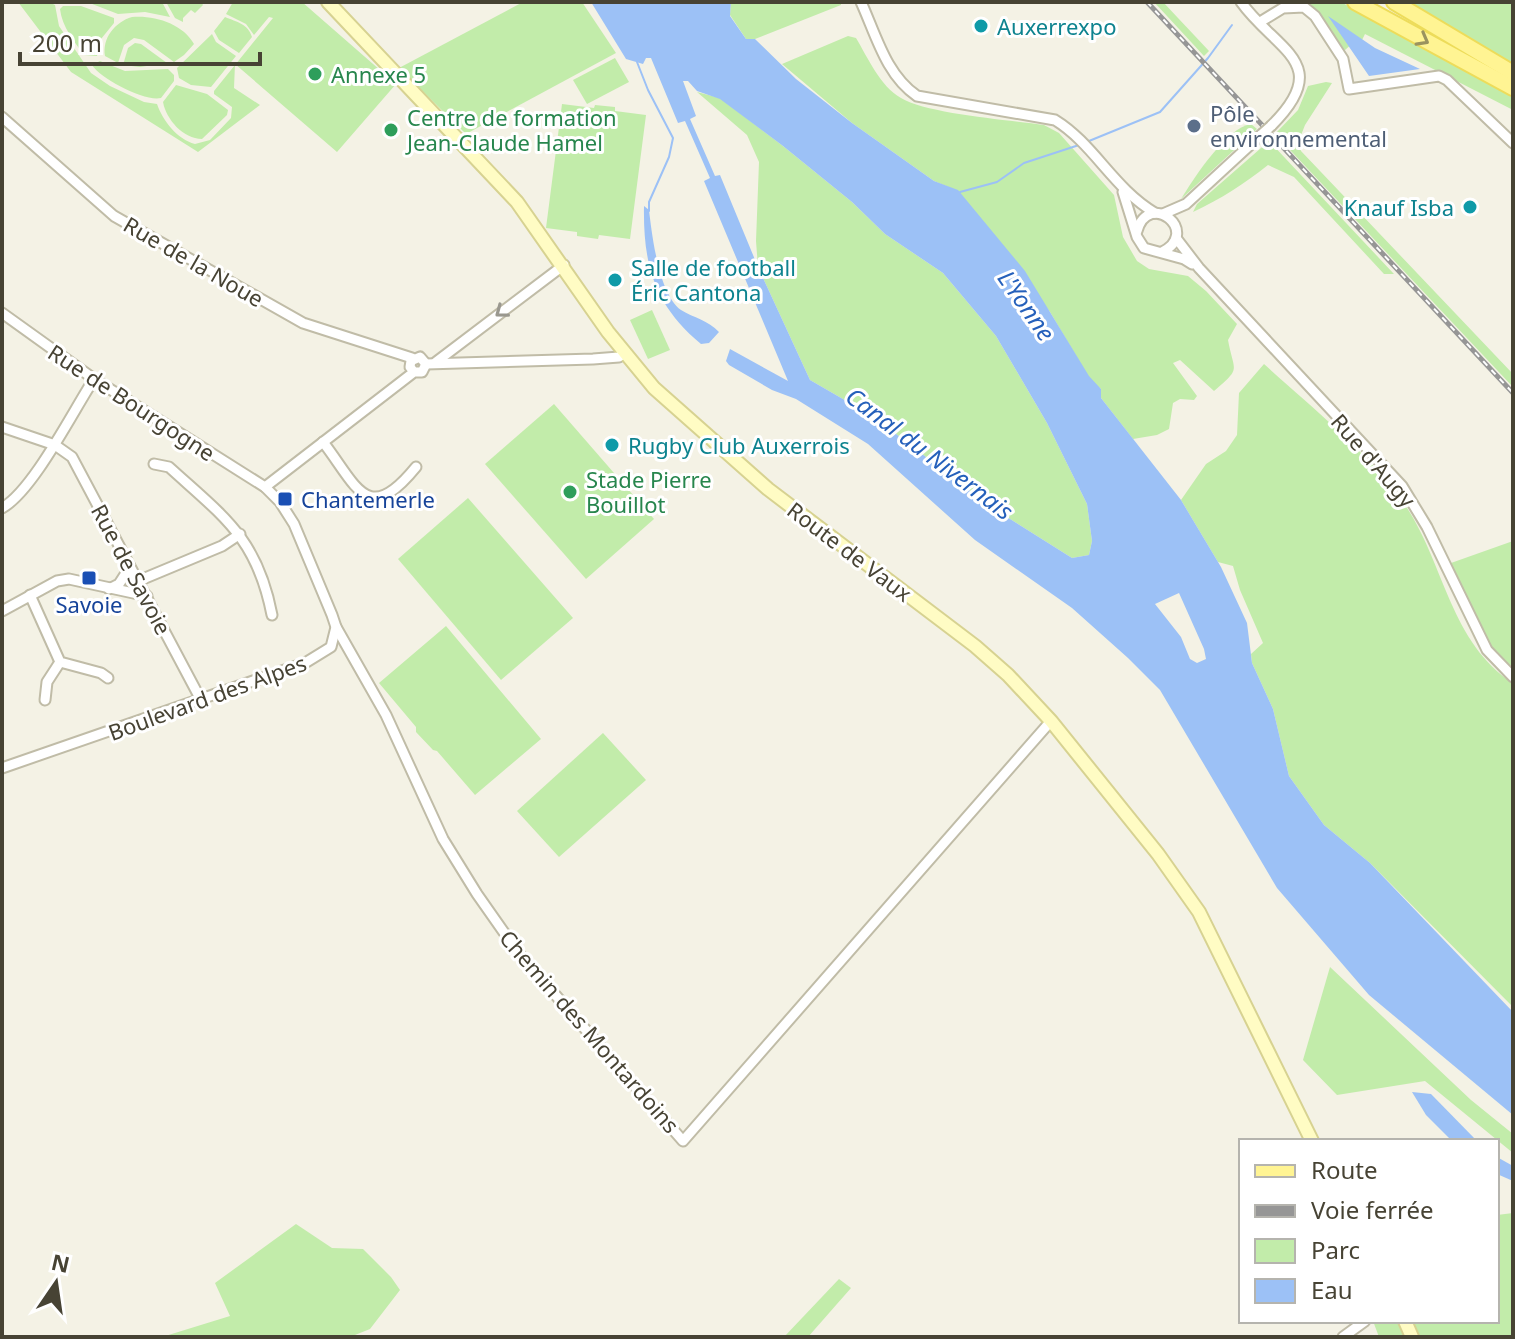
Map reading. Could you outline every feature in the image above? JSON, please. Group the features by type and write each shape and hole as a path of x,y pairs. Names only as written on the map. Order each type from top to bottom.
{"main road":[{"path":"1355,2 1513,88"},
{"path":"1394,2 1513,73"}],"street":[{"name":"Route de Vaux","path":"328,2 495,176 564,265 608,332 654,388 790,506 975,646 1008,675 1051,721 1158,854 1199,912 1311,1139"},
{"path":"861,2 893,75 917,96 1042,116 1065,127 1135,201 1175,225"},
{"path":"1122,189 1137,237 1150,252 1162,252 1171,247 1176,238 1175,225 1186,204 1294,101 1298,71 1292,57 1241,2"},
{"path":"1260,22 1283,8 1304,7 1315,16 1343,59 1349,89 1439,76 1447,80 1513,143"},
{"name":"Rue de la Noue","path":"2,117 114,216 303,323 412,358 420,357 431,363"},
{"path":"1137,231 1143,219 1186,204"},
{"name":"Rue d'Augy","path":"1176,238 1199,268 1402,486 1427,527 1487,650 1513,677"},
{"name":"Rue d'Augy","path":"1162,252 1199,268"},
{"path":"336,627 294,524 281,503 265,487 414,372 422,372 564,265"},
{"name":"Rue de Bourgogne","path":"2,313 94,379 265,487"},
{"path":"431,363 593,359 619,357 625,352"},
{"path":"412,358 410,367 414,372"},
{"path":"2,508 19,495 55,445 94,379"},
{"path":"2,427 55,445"},
{"path":"323,442 360,491 370,498 383,498 391,494 416,467"},
{"name":"Rue de Savoie","path":"55,445 72,457 201,700"},
{"path":"154,464 169,467 240,534 267,588 272,615"},
{"path":"138,581 222,546 240,534"},
{"path":"109,589 119,584 130,567"},
{"path":"2,611 57,581 69,579 147,596"},
{"path":"30,595 60,662"},
{"name":"Chemin des Montardoins","path":"336,627 386,715 436,825 477,894 517,951 683,1141 1051,721"},
{"name":"Boulevard des Alpes","path":"2,768 305,663 331,647 336,627"},
{"path":"60,662 101,673 108,678"},
{"path":"45,700 47,682 60,662"},
{"path":"1343,1337 1362,1323"}],"green space":[{"path":"18,2 49,2 55,5 59,26 91,73 144,102 157,104 163,117 188,142 195,144 210,140 231,118 232,107 214,91 235,65 234,88 260,105 198,152 71,72"},
{"path":"87,2 162,2 170,17 145,12 118,14"},
{"path":"166,2 201,2 203,5 195,13 191,10 183,22 175,18"},
{"name":"Annexe 5","path":"233,2 302,2 396,84 337,152 235,64 273,18 269,17 254,35 246,24 226,14"},
{"path":"523,2 582,2 616,53 466,134 399,68"},
{"path":"731,2 841,2 841,5 755,39 746,39 730,15"},
{"path":"1154,2 1163,2 1209,51 1204,56"},
{"path":"1303,2 1341,2 1513,95 1513,110 1365,34 1359,46 1354,42 1345,50 1341,48 1315,11"},
{"path":"1403,2 1513,2 1513,67"},
{"path":"63,6 81,6 114,18 114,23 101,39 97,56 84,55 73,39 61,16"},
{"path":"132,17 168,22 183,31 194,44 174,62 144,40 134,38 124,45 118,63 105,56 106,43 115,27"},
{"path":"225,17 245,26 252,37 239,53 219,40 214,31"},
{"path":"212,34 216,42 236,56 211,87 191,85 179,78 177,68"},
{"path":"848,36 856,38 881,79 894,93 913,104 1044,125 1059,133 1114,195 1123,237 1137,261 1149,269 1188,276 1237,324 1228,340 1234,364 1229,378 1214,391 1180,360 1173,363 1197,396 1194,400 1180,399 1173,403 1169,429 1157,435 1133,439 1101,398 1101,389 1091,381 1050,312 958,191 934,181 852,123 782,64"},
{"path":"135,43 167,63 140,67 123,65 128,48"},
{"path":"615,58 629,82 587,104 573,80"},
{"path":"100,61 125,71 168,69 174,75 174,81 161,98 145,96 104,77 92,65"},
{"path":"1332,83 1305,125 1298,143 1301,151 1513,374 1513,387 1275,134 1298,110 1308,86"},
{"path":"176,85 207,94 228,110 227,115 202,139 182,132 168,115 163,102"},
{"path":"697,92 720,98 852,202 885,234 943,273 996,336 1047,423 1087,504 1092,541 1089,555 1072,558 991,507 874,417 810,380 758,267 759,162 747,135"},
{"path":"562,104 615,107 615,111 646,115 630,239 599,235 598,239 577,236 577,232 546,228"},
{"path":"1251,124 1257,129 1181,199 1221,144 1231,134"},
{"path":"1269,141 1394,274 1384,274 1294,177 1268,165 1232,191 1193,212 1197,204"},
{"path":"652,310 670,350 648,359 630,320"},
{"path":"1264,364 1337,430 1389,484 1417,525 1449,599 1475,646 1492,666 1513,683 1513,1007 1370,863 1324,825 1289,776 1273,709 1252,663 1251,654 1263,643 1233,566 1218,562 1181,500 1206,464 1226,451 1237,435 1239,393"},
{"name":"Stade Pierre Bouillot","path":"554,404 654,519 586,579 485,464"},
{"path":"468,498 573,618 501,680 398,559"},
{"path":"1513,541 1513,667 1501,658 1483,635 1451,563"},
{"path":"446,626 541,739 475,795 416,732 416,727 379,683"},
{"path":"603,733 646,780 559,857 517,811"},
{"path":"1330,967 1471,1100 1513,1134 1513,1153 1425,1081 1337,1095 1303,1060"},
{"path":"1513,1213 1513,1337 1379,1337 1374,1323 1499,1323 1499,1215"},
{"path":"296,1224 332,1248 363,1249 391,1277 400,1290 370,1329 350,1337 162,1337 230,1316 215,1283"},
{"path":"839,1279 851,1288 808,1337 784,1337"}],"water":[{"name":"L'Yonne","path":"591,2 731,2 730,16 746,39 755,39 796,79 852,123 934,181 958,190 1025,271 1089,376 1101,389 1101,398 1181,500 1221,567 1247,623 1252,663 1273,709 1289,776 1324,825 1370,863 1513,1012 1513,1115 1369,995 1277,888 1160,690 1128,658 1072,608 975,540 868,444 796,399 772,390 729,365 726,361 730,349 788,381 704,181 710,178 685,121 678,123 651,58 646,58 643,64 626,59","holes":["683,81 688,81 697,91 720,99 852,202 885,234 943,273 996,336 1047,423 1087,504 1092,541 1089,555 1072,558 991,507 874,417 810,380 720,175 715,176 690,119 696,116","1179,593 1204,649 1206,659 1197,663 1190,659 1181,637 1155,604"]},
{"path":"1328,16 1375,48 1420,69 1369,76"},
{"path":"644,206 649,210 658,264 667,292 681,310 719,332 709,343 701,344 685,329 672,314 654,282 646,247"},
{"path":"1412,1092 1431,1094 1475,1139 1450,1139 1426,1115"},
{"path":"1499,1158 1513,1166 1513,1181 1499,1175"}],"waterway":[{"path":"1089,141 1160,112 1208,58 1232,25"},
{"path":"637,62 673,138 669,157 649,202 649,211"},
{"path":"960,192 997,182 1024,163 1079,145"}],"railway":[{"path":"1147,2 1513,393"}],"place":[{"name":"Auxerrexpo","path":"981,26"},
{"name":"Annexe 5","path":"315,74"},
{"name":"Pôle environnemental","path":"1194,126"},
{"name":"Centre de formation Jean-Claude Hamel","path":"391,130"},
{"name":"Knauf Isba","path":"1470,207"},
{"name":"Salle de football Éric Cantona","path":"615,280"},
{"name":"Rugby Club Auxerrois","path":"612,445"},
{"name":"Stade Pierre Bouillot","path":"570,492"},
{"name":"Chantemerle","path":"285,499"},
{"name":"Savoie","path":"89,578"}],"water label":[{"name":"Canal du Nivernais","path":"930,453"}]}
